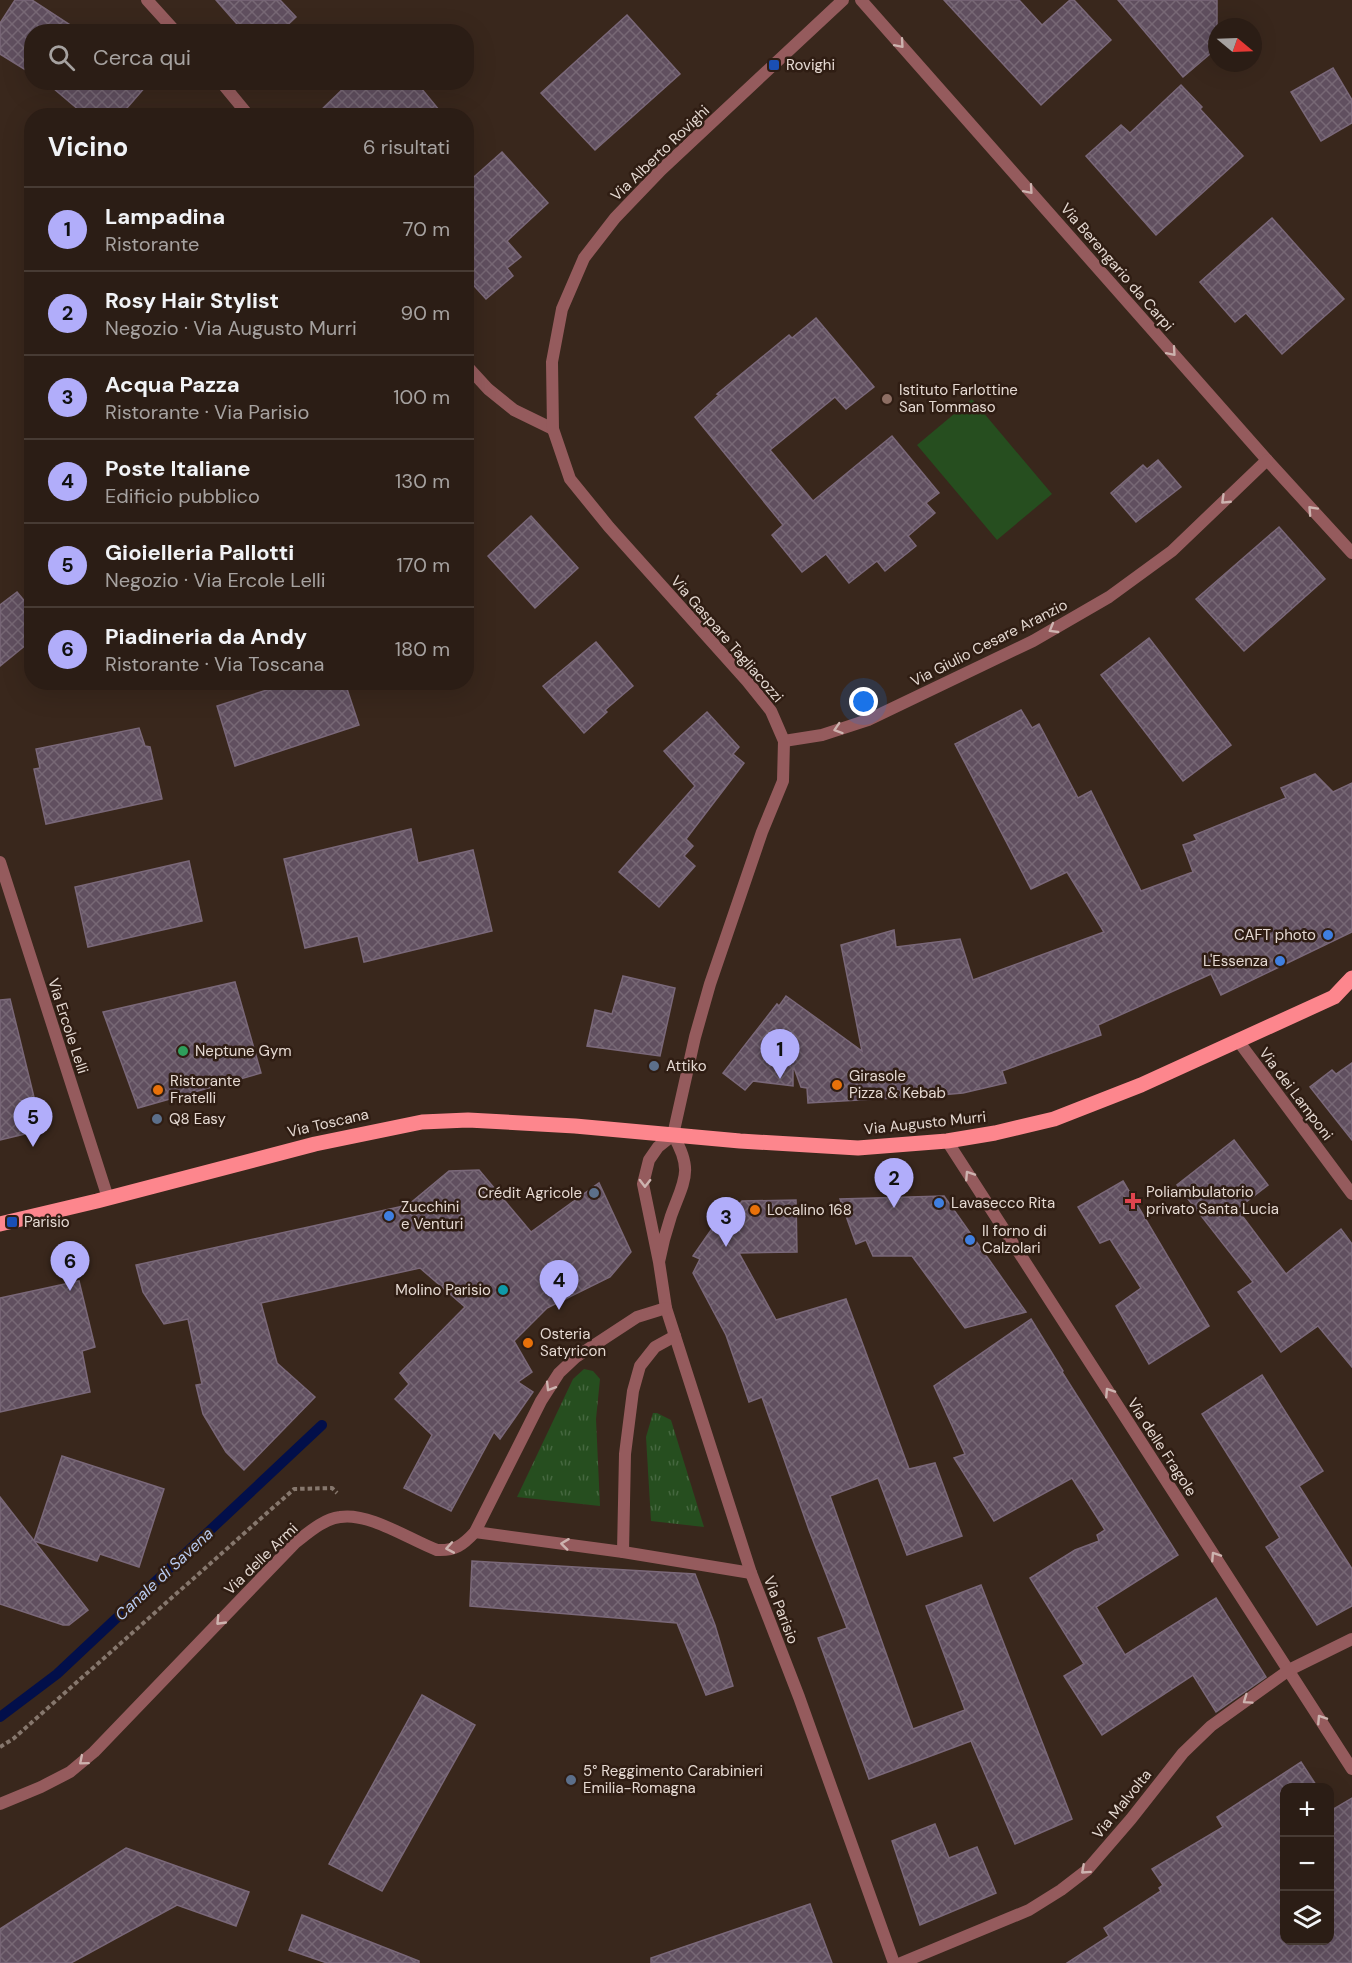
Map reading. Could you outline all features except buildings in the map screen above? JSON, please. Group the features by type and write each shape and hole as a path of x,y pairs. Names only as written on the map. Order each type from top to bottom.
{"main road":[{"name":"Via Augusto Murri","path":"673,1135 740,1142 858,1148 947,1141 995,1133 1054,1119 1239,1042 1334,997 1352,978"},
{"name":"Via Augusto Murri","path":"1334,997 1352,998"},
{"name":"Via Toscana","path":"0,1224 315,1144 422,1122 468,1120 575,1126 673,1135"}],"street":[{"path":"147,0 169,24"},
{"name":"Via Alberto Rovighi","path":"552,362 562,309 585,258 615,218 661,170 843,0"},
{"name":"Via Berengario da Carpi","path":"861,0 1267,460 1352,553"},
{"path":"228,90 242,108"},
{"name":"Via Gaspare Tagliacozzi","path":"552,362 554,429 570,479 609,527 747,681 771,711 784,741 783,781 762,832 710,984 695,1037 673,1135"},
{"path":"474,374 488,389 514,410 554,429"},
{"name":"Via Giulio Cesare Aranzio","path":"784,741 822,735 868,720 1033,641 1109,597 1172,551 1267,460"},
{"name":"Via Ercole Lelli","path":"0,862 5,891 108,1198"},
{"name":"Via dei Lamponi","path":"1239,1042 1352,1194"},
{"name":"Via Parisio","path":"659,1262 685,1174 685,1163 673,1135 658,1147 649,1160 643,1184 666,1308 751,1573 799,1697 894,1963"},
{"name":"Via delle Fragole","path":"947,1141 1352,1769"},
{"name":"Via delle Armi","path":"0,1804 70,1772 93,1752 295,1543 321,1524 339,1517 361,1517 437,1550 451,1551 462,1545 475,1532 559,1373 576,1357 637,1317 666,1308"},
{"path":"623,1552 625,1454 633,1390 640,1366 655,1347 675,1336"},
{"path":"475,1532 623,1552 751,1573"},
{"name":"Via Malvolta","path":"901,1963 1029,1910 1061,1890 1087,1870 1131,1819 1182,1753 1211,1726 1289,1670 1352,1639"}],"path":[{"path":"0,1747 13,1739 294,1489 332,1488 361,1517"}],"green space":[{"path":"972,399 1052,494 997,540 917,445"},
{"path":"584,1369 593,1371 600,1379 596,1419 600,1506 517,1497 573,1379"},
{"path":"653,1413 671,1420 704,1527 651,1521 646,1437"}],"waterway":[{"name":"Canale di Savena","path":"0,1717 57,1674 322,1425"}],"place":[{"name":"Rovighi","path":"774,65"},
{"name":"Istituto Farlottine San Tommaso","path":"887,399"},
{"name":"CAFT photo","path":"1328,935"},
{"name":"L'Essenza","path":"1280,961"},
{"name":"Neptune Gym","path":"183,1051"},
{"name":"Attiko","path":"654,1066"},
{"name":"Lampadina","path":"780,1079"},
{"name":"Girasole Pizza & Kebab","path":"837,1085"},
{"name":"Ristorante Fratelli","path":"158,1090"},
{"name":"Q8 Easy","path":"157,1119"},
{"name":"Gioielleria Pallotti","path":"33,1147"},
{"name":"Crédit Agricole","path":"594,1193"},
{"name":"Poliambulatorio privato Santa Lucia","path":"1133,1201"},
{"name":"Lavasecco Rita","path":"939,1203"},
{"name":"Rosy Hair Stylist","path":"894,1208"},
{"name":"Localino 168","path":"755,1210"},
{"name":"Zucchini e Venturi","path":"389,1216"},
{"name":"Parisio","path":"12,1222"},
{"name":"Il forno di Calzolari","path":"970,1240"},
{"name":"Acqua Pazza","path":"726,1247"},
{"name":"Molino Parisio","path":"503,1290"},
{"name":"Piadineria da Andy","path":"70,1291"},
{"name":"Poste Italiane","path":"559,1310"},
{"name":"Osteria Satyricon","path":"528,1343"},
{"name":"5° Reggimento Carabinieri Emilia-Romagna","path":"571,1780"}]}
